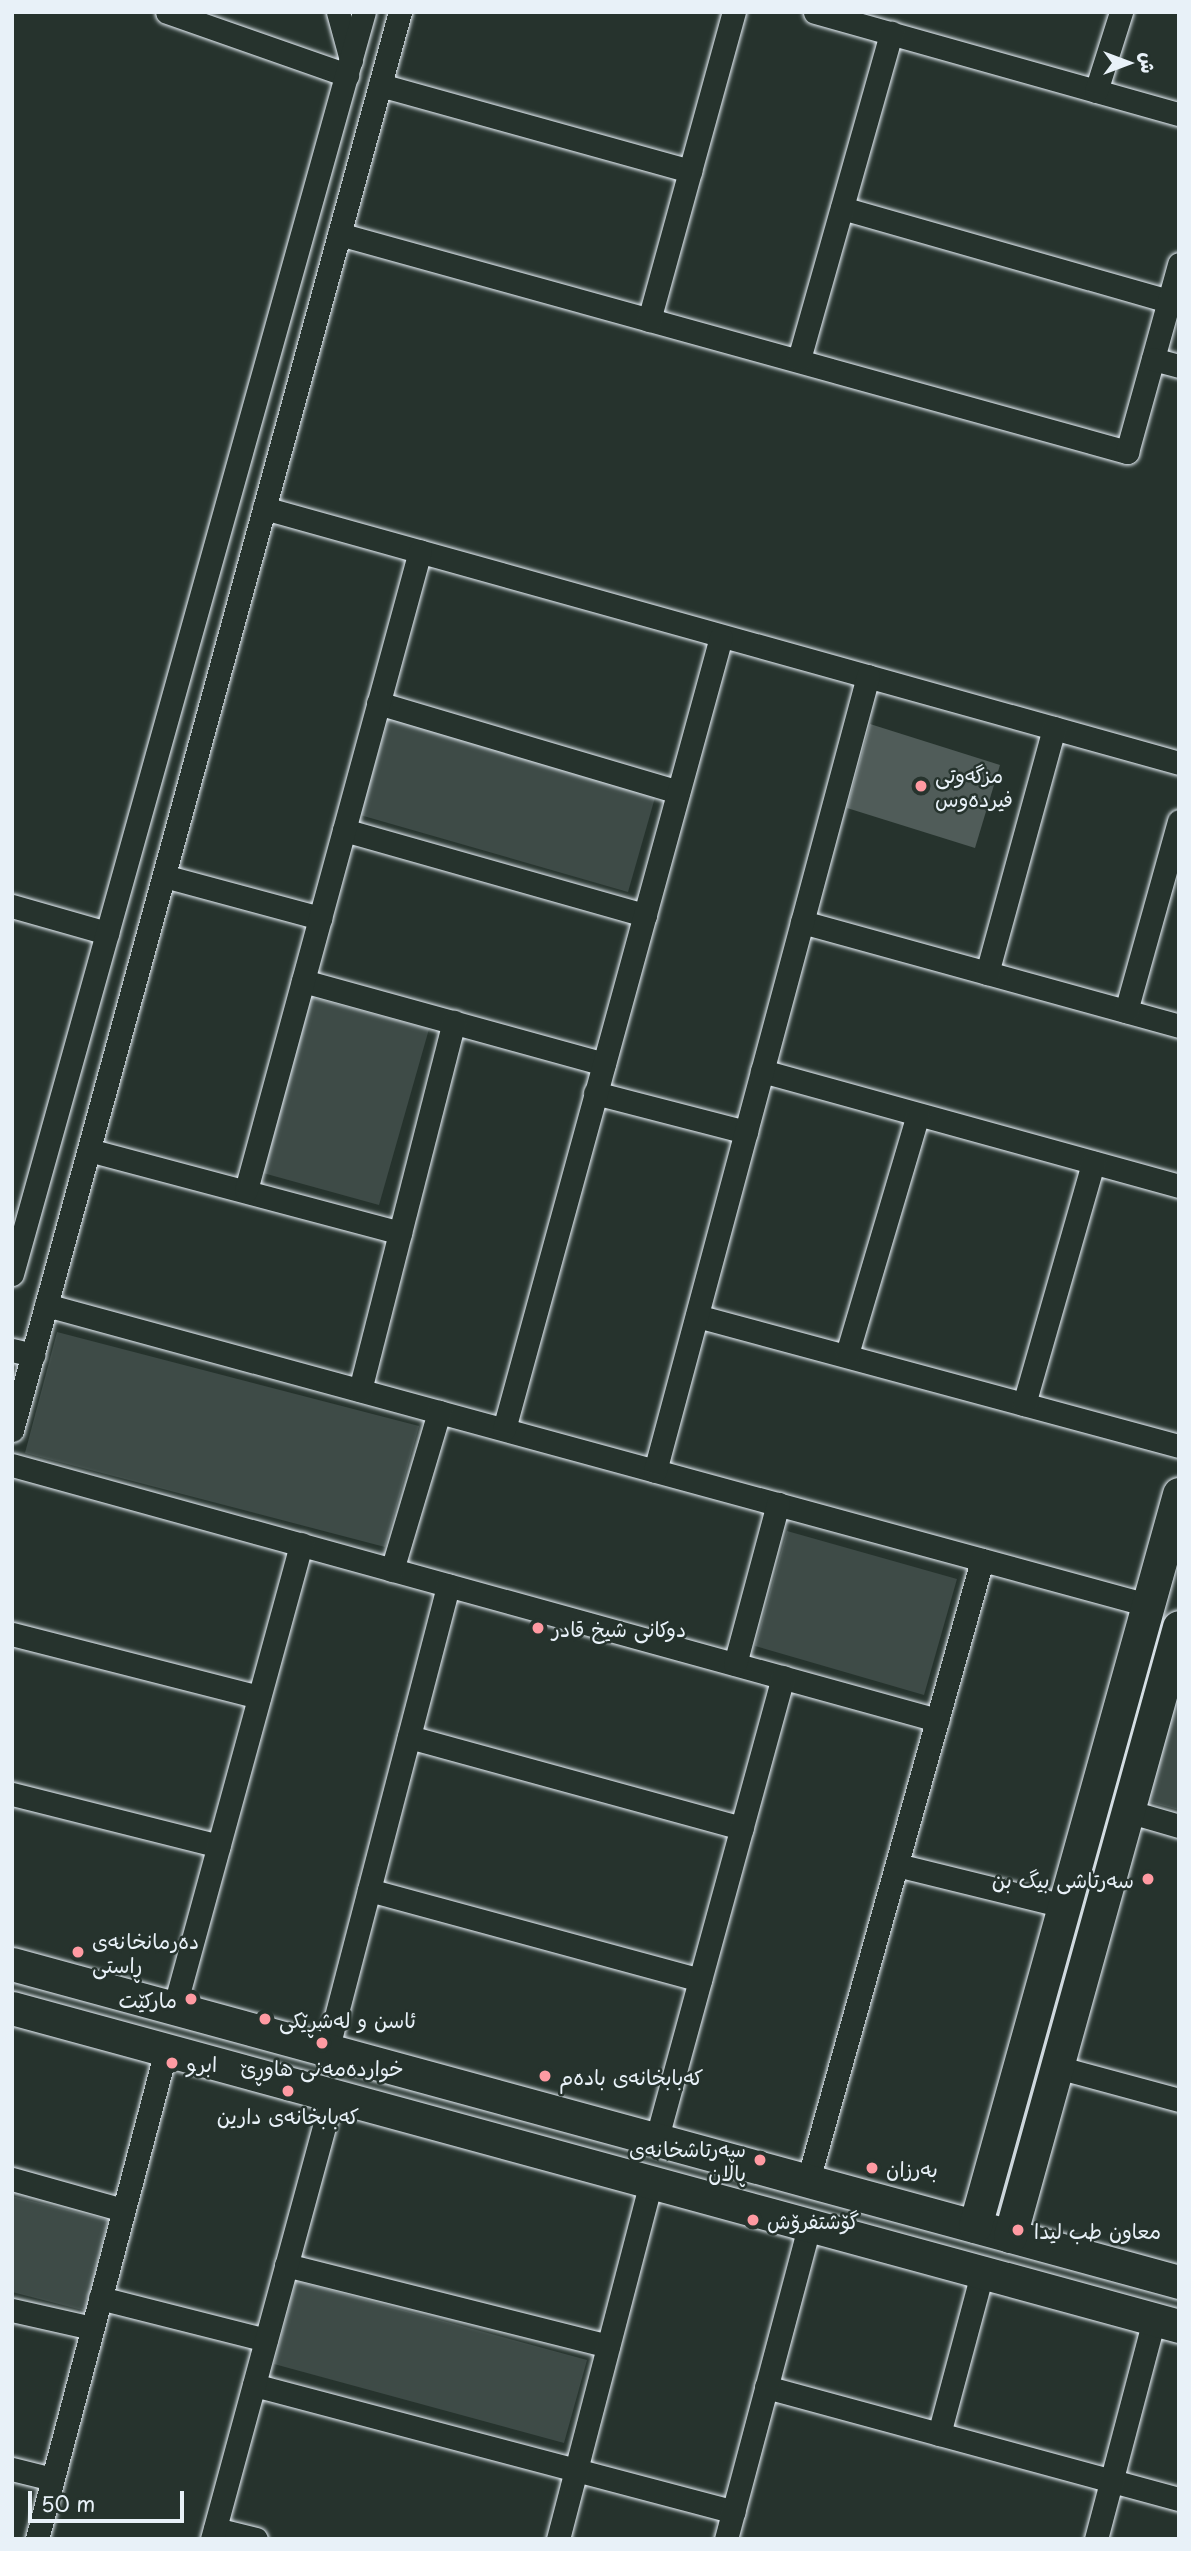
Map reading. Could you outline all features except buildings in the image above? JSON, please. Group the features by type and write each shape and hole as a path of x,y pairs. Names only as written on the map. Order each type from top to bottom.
{"street":[{"path":"167,12 349,68"},
{"path":"338,12 349,68"},
{"path":"12,1273 364,12"},
{"path":"12,1430 23,1352 46,1305 400,12"},
{"path":"649,320 734,12"},
{"path":"815,12 840,15 891,33 1179,114"},
{"path":"1096,91 1121,12"},
{"path":"799,359 891,33"},
{"path":"380,85 690,171"},
{"path":"842,208 1168,302"},
{"path":"339,234 799,359 1127,452 1179,264"},
{"path":"1153,359 1179,366"},
{"path":"256,399 292,407"},
{"path":"264,508 1179,763"},
{"path":"246,1190 420,551"},
{"path":"504,1429 721,637"},
{"path":"655,1471 867,676"},
{"path":"378,703 678,792"},
{"path":"987,973 1054,729"},
{"path":"1126,1011 1179,821"},
{"path":"344,830 645,915"},
{"path":"164,876 320,918"},
{"path":"12,906 107,933"},
{"path":"802,922 1179,1026"},
{"path":"303,981 604,1064"},
{"path":"360,1390 454,1022"},
{"path":"762,1072 1179,1186"},
{"path":"595,1093 746,1132"},
{"path":"847,1354 918,1115"},
{"path":"89,1150 400,1233"},
{"path":"1024,1404 1093,1163"},
{"path":"46,1305 1148,1605"},
{"path":"697,1316 847,1354 1179,1446"},
{"path":"392,1570 439,1412"},
{"path":"12,1465 937,1720"},
{"path":"975,2226 1179,1494"},
{"path":"735,1664 778,1504"},
{"path":"174,2010 301,1544"},
{"path":"807,2184 982,1560"},
{"path":"327,2051 448,1585"},
{"path":"1010,2236 1127,1811 1172,1676 1179,1627"},
{"path":"12,1634 259,1697"},
{"path":"656,2141 783,1678"},
{"path":"409,1737 742,1828"},
{"path":"12,1794 219,1846"},
{"path":"1127,1811 1179,1826"},
{"path":"897,1865 1064,1906"},
{"path":"369,1890 700,1980"},
{"path":"12,1964 807,2184 975,2226 1179,2282"},
{"path":"12,2008 1166,2323 1111,2481 1096,2539"},
{"path":"37,2539 166,2050"},
{"path":"1057,2067 1179,2100"},
{"path":"256,2539 213,2534 332,2096"},
{"path":"553,2156 564,2116"},
{"path":"12,2179 123,2210"},
{"path":"558,2539 651,2183"},
{"path":"726,2539 809,2226"},
{"path":"286,2265 608,2346"},
{"path":"939,2434 982,2274"},
{"path":"100,2298 266,2340"},
{"path":"12,2310 92,2328"},
{"path":"254,2385 576,2468 733,2512"},
{"path":"766,2387 1179,2500"},
{"path":"12,2469 51,2479"}],"shaded area":[{"path":"389,717 656,794 628,892 360,815"},
{"path":"310,997 429,1029 379,1205 263,1173"},
{"path":"57,1332 419,1426 385,1547 25,1453"},
{"path":"787,1531 957,1579 924,1695 755,1646"},
{"path":"1179,1698 1179,1810 1146,1801"},
{"path":"12,2196 108,2220 86,2311 12,2292"},
{"path":"296,2281 587,2360 564,2443 274,2364"}],"place":[{"name":"مزگە‌وتی فیردە‌وس","path":"921,786"},
{"name":"دوکانی شیخ قادر","path":"538,1628"},
{"name":"سەرتاشی بیگ بن","path":"1148,1879"},
{"name":"دەرمانخانەی ڕاستی","path":"78,1952"},
{"name":"مارکێت","path":"191,1999"},
{"name":"ئاسن و لەشڕێکی","path":"265,2019"},
{"name":"خواردەمەنی هاوڕێ","path":"322,2043"},
{"name":"ابرو","path":"172,2063"},
{"name":"کەبابخانەی بادەم","path":"545,2076"},
{"name":"کەبابخانەی دارین","path":"288,2091"},
{"name":"سەرتاشخانەی پاڵان","path":"760,2160"},
{"name":"بەرزان","path":"872,2168"},
{"name":"گۆشتفرۆش","path":"753,2220"},
{"name":"معاون طب لیدا","path":"1018,2230"}]}
